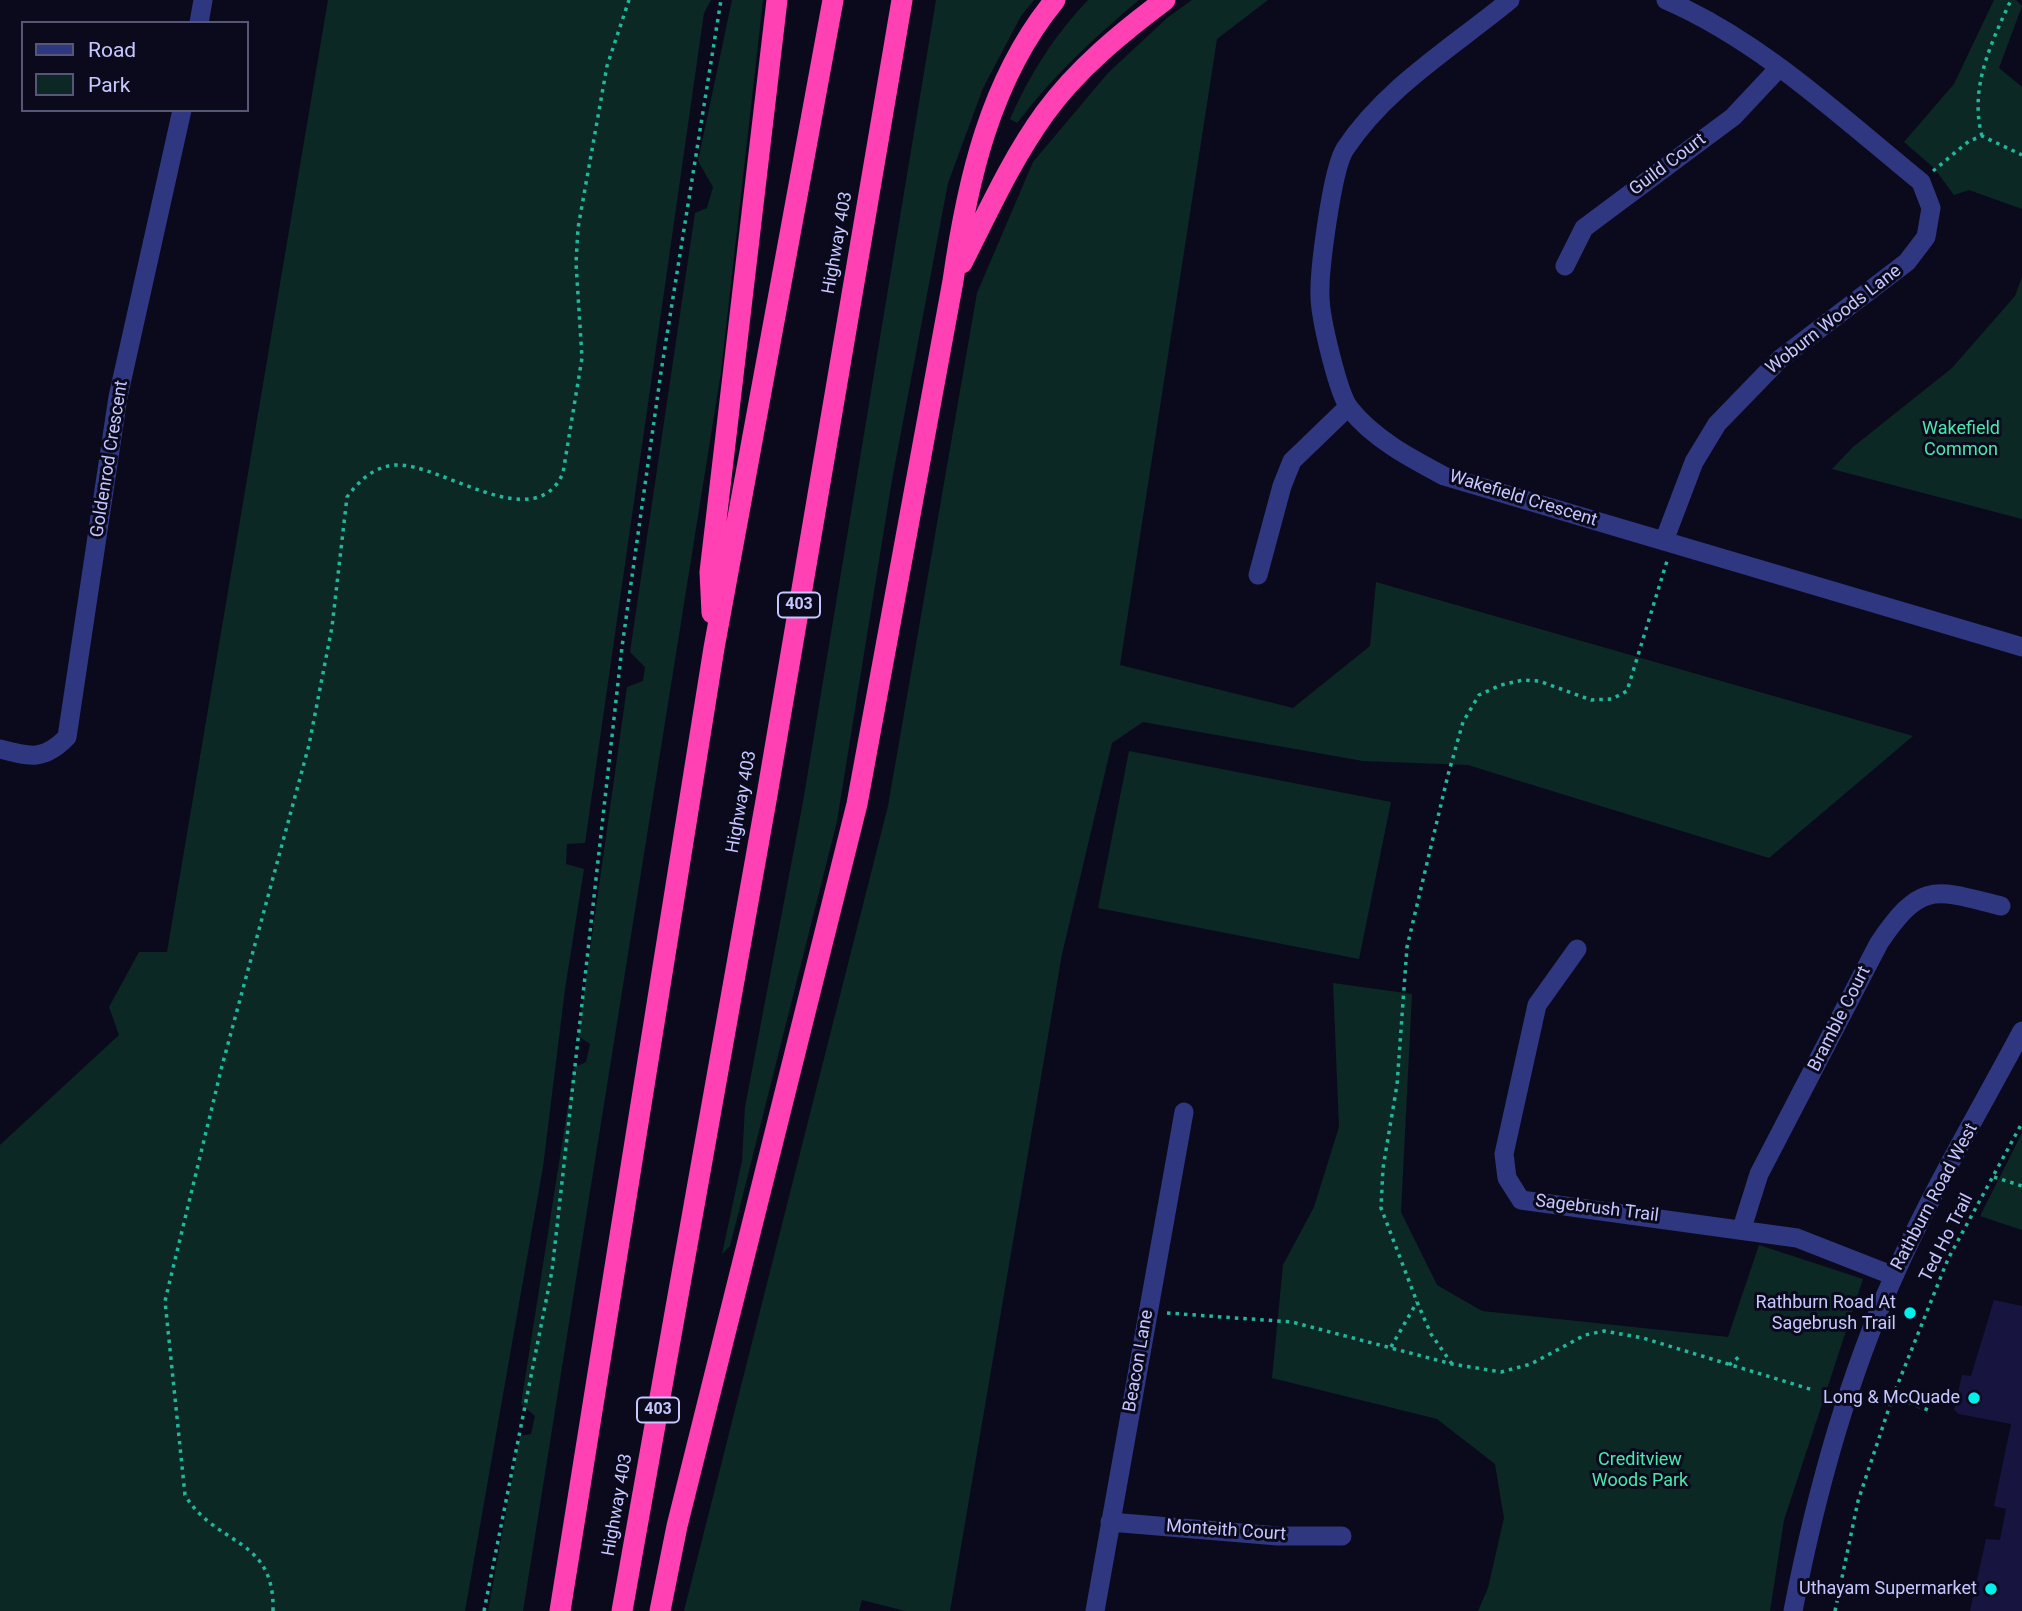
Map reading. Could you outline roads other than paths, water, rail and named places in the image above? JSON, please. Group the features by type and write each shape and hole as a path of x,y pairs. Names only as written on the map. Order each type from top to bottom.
{"highway":[{"path":"714,648 710,572 777,0"},
{"path":"559,1611 714,648 833,0"},
{"name":"Highway 403","path":"622,1611 769,782 902,0"},
{"path":"660,1611 680,1513 857,804 953,281 963,211 987,127 1013,66 1055,0"},
{"path":"953,281 1004,179 1046,112 1102,52 1166,0"}],"street":[{"path":"200,21 203,0"},
{"name":"Wakefield Crescent","path":"1510,0 1404,82 1343,152 1332,199 1320,296 1328,343 1348,407 1373,432 1404,455 1444,476 2022,647"},
{"path":"1666,0 1696,13 1779,68"},
{"name":"Woburn Woods Lane","path":"1668,542 1694,461 1717,424 1780,359 1907,262 1926,237 1931,208 1921,182 1779,68"},
{"name":"Guild Court","path":"1565,267 1584,228 1733,117 1779,68"},
{"name":"Goldenrod Crescent","path":"0,749 29,756 53,752 67,737 118,397 181,112"},
{"path":"1258,575 1282,486 1292,461 1348,407"},
{"name":"Bramble Court","path":"1742,1228 1759,1174 1879,943 1899,913 1917,898 1946,892 2001,906"},
{"name":"Sagebrush Trail","path":"1577,949 1538,1005 1504,1154 1507,1178 1521,1199 1742,1228 1797,1238 1894,1276"},
{"name":"Rathburn Road West","path":"1793,1611 1808,1533 1826,1468 1847,1399 1894,1276 2022,1031"},
{"name":"Beacon Lane","path":"1095,1611 1184,1112"},
{"name":"Monteith Court","path":"1110,1522 1278,1536 1342,1536"}],"place":[{"name":"Rathburn Road At Sagebrush Trail","path":"1910,1313"},
{"name":"Long & McQuade","path":"1974,1398"},
{"name":"Uthayam Supermarket","path":"1991,1589"}],"park label":[{"name":"Wakefield Common","path":"1961,439"},
{"name":"Creditview Woods Park","path":"1640,1470"}]}
